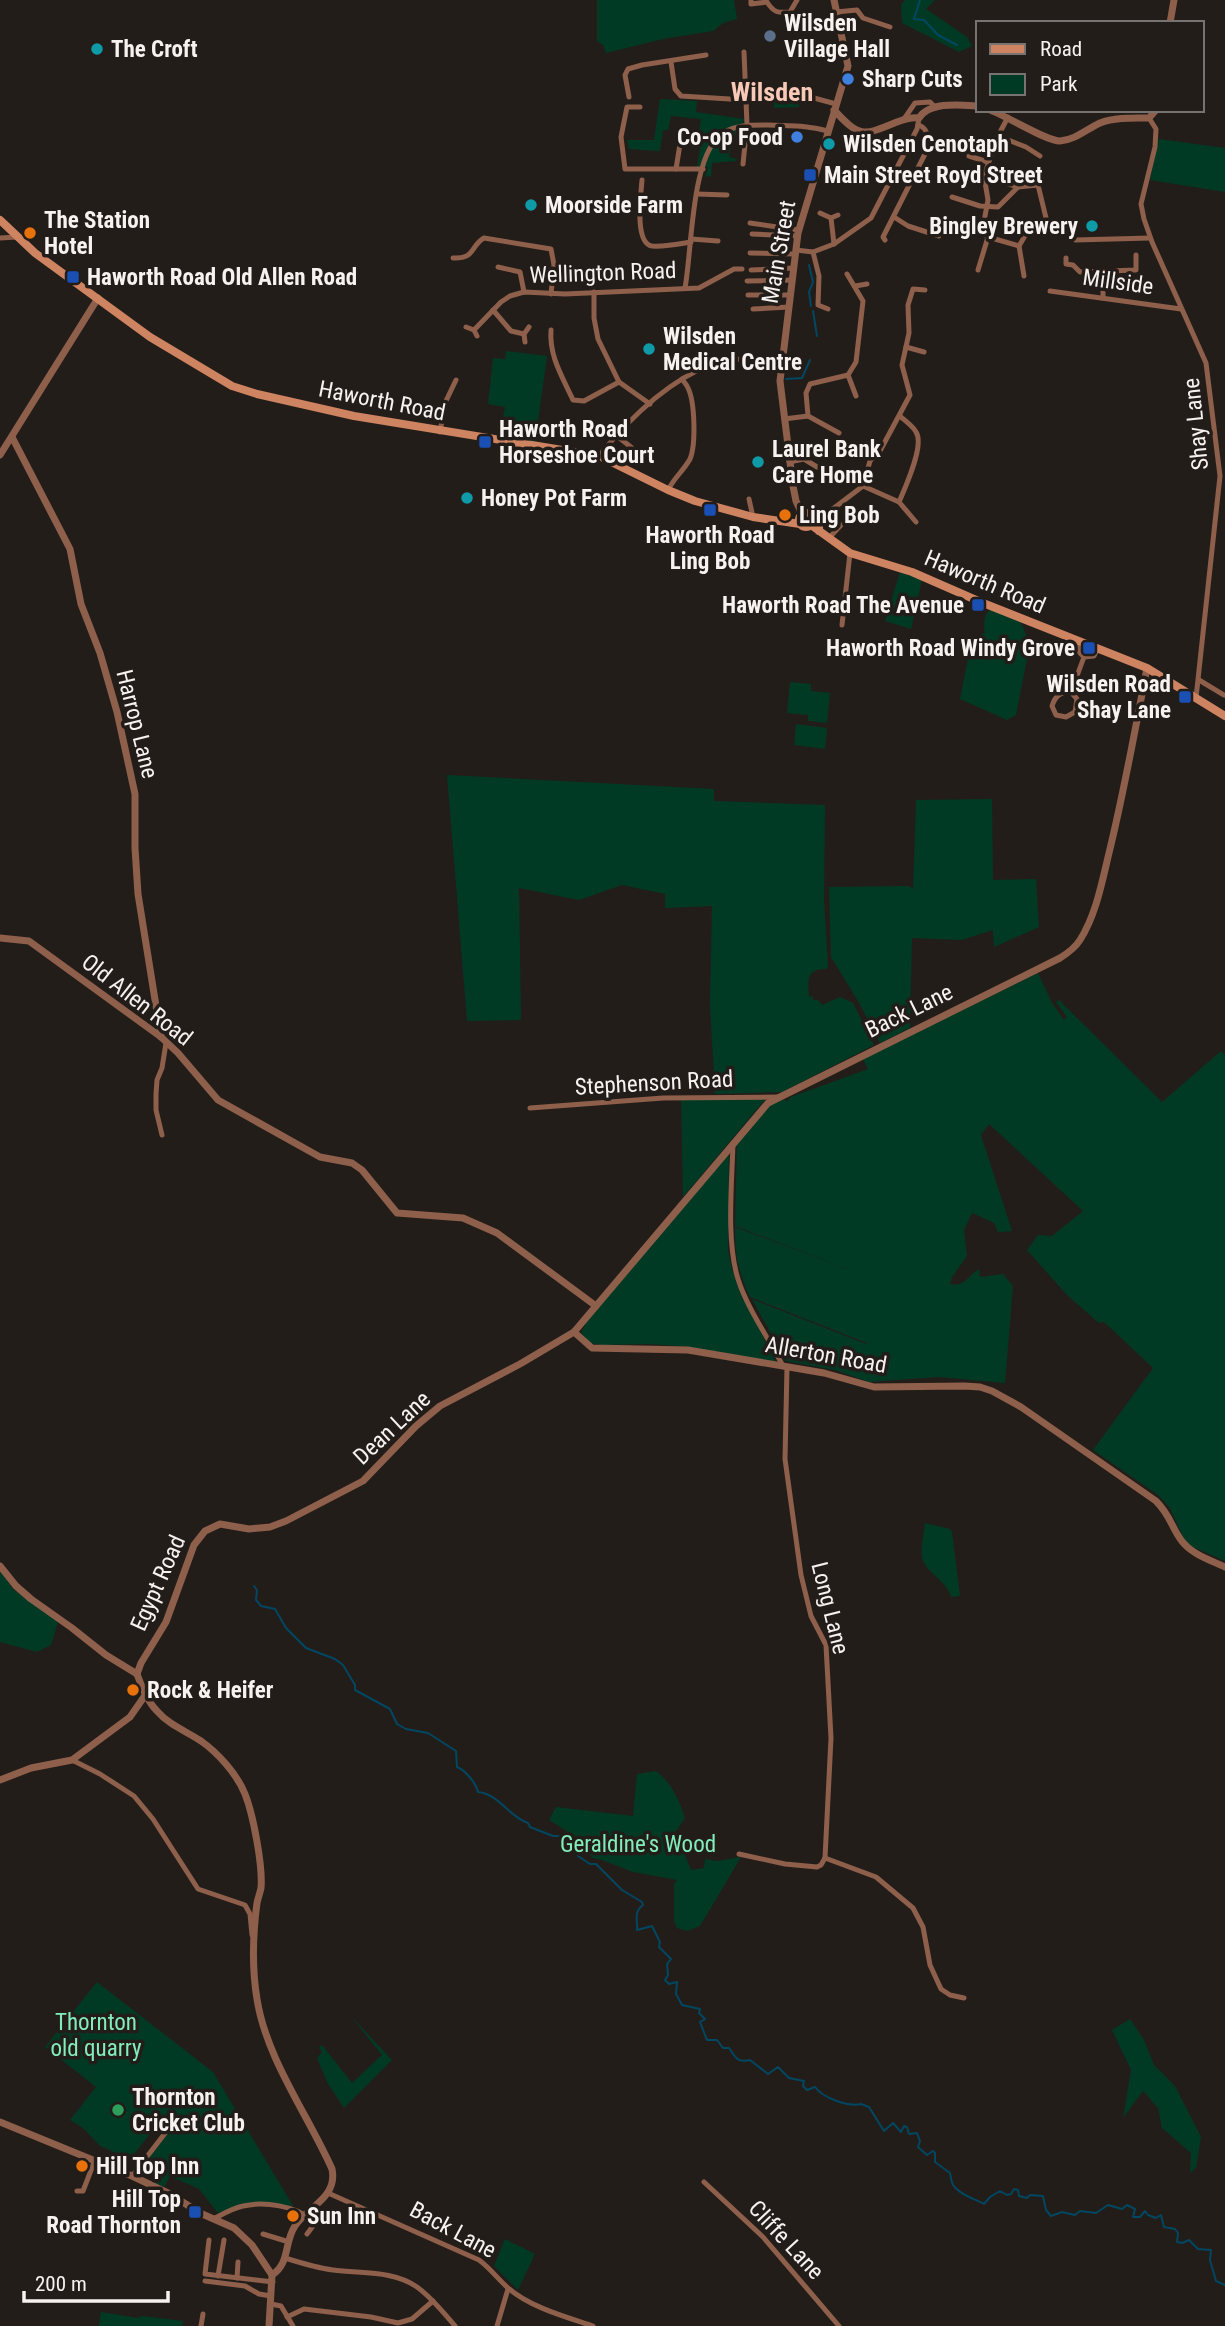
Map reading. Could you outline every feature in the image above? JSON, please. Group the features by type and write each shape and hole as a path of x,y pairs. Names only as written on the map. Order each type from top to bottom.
{"main road":[{"name":"Haworth Road","path":"0,220 18,237 150,337 232,386 315,408 440,432 599,456 695,501 754,517 806,527 815,525"},
{"name":"Haworth Road","path":"802,514 810,514 815,525 850,553 912,572 1147,668 1225,716"},
{"path":"800,524 799,518 802,514"},
{"path":"815,525 823,514"}],"street":[{"path":"751,0 751,4 767,2 775,13 790,12 797,0"},
{"name":"Main Street","path":"802,514 796,501 789,461 780,381 798,233 848,66 834,0"},
{"path":"1170,21 1174,0"},
{"path":"836,12 857,10 863,18 890,27"},
{"path":"743,164 747,125 744,52"},
{"path":"629,97 625,75 628,69 706,55"},
{"path":"671,62 675,89 681,96 746,100"},
{"path":"814,98 835,107 850,128 858,132 873,132 904,119 915,103 930,102 936,108"},
{"path":"750,253 813,252 834,244 871,218 926,111 954,105 976,106"},
{"path":"640,107 627,107 621,137 625,169 703,169"},
{"path":"995,112 1045,138 1060,141 1077,136 1102,122 1149,118 1154,112"},
{"path":"1007,117 984,176 988,207 982,229 988,237 1019,246"},
{"name":"Shay Lane","path":"1149,118 1156,130 1155,147 1142,205 1150,238 1206,363 1220,476 1196,698"},
{"path":"885,240 883,237 928,145 925,127 919,122 904,119"},
{"path":"685,288 697,194 708,153 718,137 729,129 747,125 812,126 828,131"},
{"path":"998,136 1026,147 1036,156"},
{"path":"676,169 681,138"},
{"path":"969,156 988,162"},
{"path":"984,176 1018,187 1038,185 1047,222 1029,229 1019,246 1024,275"},
{"path":"642,180 640,228 643,241 649,246 718,241"},
{"path":"952,197 988,207 998,207 1018,187"},
{"path":"697,194 727,195"},
{"path":"820,213 831,218 838,215"},
{"path":"831,218 834,244"},
{"path":"894,218 908,226 939,236"},
{"path":"750,223 798,233"},
{"path":"769,226 769,235"},
{"path":"752,234 798,233"},
{"path":"0,238 18,237"},
{"path":"978,270 988,237"},
{"path":"453,258 468,256 484,238 551,249 554,265 551,293"},
{"path":"1074,240 1150,238"},
{"path":"813,252 819,276 818,305 828,309"},
{"path":"1066,258 1066,264 1073,265 1080,272 1123,275 1136,270 1136,256"},
{"path":"512,270 514,259"},
{"path":"498,267 522,274 524,292"},
{"path":"751,270 794,268"},
{"name":"Wellington Road","path":"466,327 475,333 493,310 510,296 524,292 699,288 734,269 742,269"},
{"path":"1103,272 1103,298"},
{"path":"808,416 806,393 810,384 848,375 856,362 863,301 847,274"},
{"path":"747,281 793,280"},
{"path":"855,286 867,284"},
{"path":"823,514 863,486 870,461 880,451 910,395 902,365 910,318 908,305 913,289 925,290"},
{"name":"Millside","path":"1050,291 1181,309"},
{"path":"594,292 594,318 598,339 619,383 650,404"},
{"path":"748,295 791,295"},
{"path":"0,456 98,298"},
{"path":"754,309 789,307"},
{"path":"493,310 511,331 524,334"},
{"path":"525,342 524,334 529,327"},
{"path":"551,330 553,358 573,400 584,401 619,383"},
{"path":"906,347 924,352"},
{"path":"599,456 616,435 682,379 714,363 782,359"},
{"path":"848,375 856,396"},
{"path":"668,490 691,457 692,451 694,423 689,389 682,379"},
{"path":"440,432 445,403 456,380"},
{"path":"784,419 808,416 839,433"},
{"path":"898,502 910,476 919,440 916,431 900,416"},
{"path":"616,435 632,448"},
{"name":"Harrop Lane","path":"12,437 70,549 82,604 117,712 135,794 138,894 163,1040"},
{"path":"789,461 804,459 817,467"},
{"path":"863,486 898,502 916,522"},
{"path":"749,499 754,517"},
{"path":"829,538 841,525"},
{"path":"842,625 850,553"},
{"path":"1081,641 1078,651 1084,657"},
{"path":"1084,657 1094,656 1098,648"},
{"path":"1071,692 1084,657"},
{"name":"Back Lane","path":"574,1332 768,1103 1060,958 1079,941 1102,885 1120,810 1147,668"},
{"path":"1199,680 1224,695"},
{"path":"1071,692 1077,699 1074,712 1066,717 1056,715 1052,706 1055,698 1062,693 1071,692"},
{"name":"Old Allen Road","path":"0,938 29,942 163,1040 178,1053 218,1100 320,1157 352,1163 362,1170 397,1213 463,1218 497,1233 596,1307"},
{"path":"162,1135 156,1110 156,1094 157,1080 162,1068 163,1040"},
{"name":"Stephenson Road","path":"530,1108 663,1098 766,1095 779,1097"},
{"path":"733,1143 734,1266 739,1282 785,1366"},
{"name":"Allerton Road","path":"574,1332 592,1348 688,1350 824,1373 874,1387 964,1386 992,1391 1021,1407 1156,1501 1166,1511 1180,1539 1189,1549 1225,1567"},
{"name":"Dean Lane","path":"229,1525 249,1529 270,1527 356,1485 440,1406 574,1332"},
{"name":"Long Lane","path":"785,1366 785,1458 801,1574 811,1616 826,1645 831,1738 825,1858"},
{"name":"Egypt Road","path":"137,1674 166,1622 198,1537 211,1527 229,1525"},
{"path":"0,1566 31,1599 106,1655 137,1674 150,1704 159,1714 200,1741 218,1757 240,1783 246,1795 260,1868 261,1886 257,1902 255,1940 258,2007 282,2070 332,2169 333,2176 328,2193 292,2230 285,2258 272,2279"},
{"path":"0,1780 31,1769 72,1760 130,1717 146,1694"},
{"path":"72,1760 134,1796 153,1819 198,1889 245,1905 250,1914 252,1938 255,1940"},
{"path":"739,1854 785,1864 817,1867 825,1858 876,1877 914,1908 923,1927 930,1965 941,1989 950,1995 964,1998"},
{"path":"0,2122 132,2176 234,2228 245,2237 272,2279 269,2326"},
{"path":"132,2176 166,2132"},
{"path":"82,2192 95,2160"},
{"name":"Cliffe Lane","path":"704,2182 763,2237 839,2326"},
{"name":"Back Lane","path":"328,2193 479,2260 508,2289 545,2308 593,2326"},
{"path":"213,2219 245,2206 278,2206 306,2214 313,2220 313,2226 307,2234"},
{"path":"264,2234 289,2242"},
{"path":"205,2278 209,2240"},
{"path":"218,2276 224,2240"},
{"path":"285,2258 328,2270 375,2273 396,2278 416,2286 455,2326"},
{"path":"237,2278 239,2262"},
{"path":"205,2278 218,2276 272,2279"},
{"path":"205,2278 245,2286 271,2300 281,2306 293,2326"},
{"path":"497,2326 508,2289"},
{"path":"287,2317 304,2309 371,2318 390,2324 412,2319 433,2301"},
{"path":"201,2326 203,2314"}],"green space":[{"path":"597,0 734,0 737,19 723,23 713,31 663,39 606,53 603,45 597,41"},
{"path":"905,0 935,0 926,9 967,37 972,46 959,52 902,23 901,5"},
{"path":"798,85 799,107 774,108 773,86"},
{"path":"660,99 697,101 696,112 744,119 740,136 732,135 729,157 737,159 736,161 712,163 711,176 705,177 708,167 697,167 703,131 699,130 701,119 671,116 668,130 663,130 660,151 629,149 627,140 654,140"},
{"path":"1159,139 1225,148 1225,192 1150,180"},
{"path":"506,351 547,356 535,443 499,438 505,407 488,404 493,358 505,359"},
{"path":"900,572 922,580 911,629 885,621"},
{"path":"990,610 1020,621 1030,644 1016,715 1007,720 960,699 972,638 985,633 984,621"},
{"path":"790,682 811,684 811,691 830,693 827,723 808,721 808,715 787,713"},
{"path":"796,724 827,728 825,749 794,745"},
{"path":"447,775 714,789 714,801 825,805 824,899 828,967 812,973 809,997 813,996 813,1000 818,1000 822,1005 840,997 853,1003 874,1045 782,1092 715,1094 710,1005 712,906 665,908 665,894 622,885 579,900 519,888 521,1020 467,1021"},
{"path":"992,799 993,880 1036,879 1039,927 994,947 993,930 962,940 912,938 910,1028 880,1043 831,957 829,887 909,886 913,889 916,800"},
{"path":"1038,973 1052,1003 1064,1020 1067,1017 1056,1002 1059,1000 1162,1102 1221,1051 1225,1055 1225,1561 1191,1546 1183,1537 1170,1508 1158,1495 1093,1450 1153,1368 1104,1322 1099,1323 1067,1295 1027,1250 1038,1235 1052,1236 1083,1211 989,1124 981,1135 1012,1231 998,1232 994,1223 972,1213 964,1230 967,1256 950,1284 960,1284 979,1269 980,1277 1003,1274 1013,1286 1005,1383 939,1377 869,1382 835,1370 786,1361 752,1299 867,1343 750,1297 740,1271 735,1227 864,1275 735,1226 737,1143 771,1104 782,1099 787,1101 791,1097 868,1069 863,1059"},
{"path":"768,1096 683,1197 681,1099"},
{"path":"729,1153 728,1251 732,1269 739,1289 776,1362 690,1347 590,1343 581,1333 588,1319"},
{"path":"925,1523 950,1529 952,1532 960,1596 951,1597 924,1562 921,1549"},
{"path":"0,1571 13,1589 58,1622 51,1645 37,1652 0,1642"},
{"name":"Geraldine's Wood","path":"656,1771 674,1792 685,1818 668,1843 685,1855 691,1870 704,1868 705,1859 717,1861 741,1857 700,1926 687,1931 677,1928 674,1921 674,1884 677,1880 633,1872 593,1858 565,1830 549,1820 556,1807 633,1816 637,1774"},
{"name":"Thornton old quarry","path":"97,1982 213,2072 293,2206 255,2205 218,2213 199,2189 170,2176 164,2187 151,2182 159,2170 146,2162 169,2132 158,2124 130,2159 100,2146 83,2128 70,2120 96,2087 45,2047"},
{"path":"349,2014 392,2060 344,2108 328,2084 317,2058 322,2052 319,2047 322,2045 352,2083 382,2055"},
{"path":"1130,2019 1144,2040 1154,2065 1175,2086 1201,2137 1196,2168 1190,2173 1191,2153 1162,2128 1158,2108 1143,2091 1123,2118 1131,2070 1112,2030"},
{"path":"505,2239 535,2254 518,2290 494,2266"},
{"path":"101,2312 183,2321 182,2326 99,2326"}],"waterway":[{"path":"920,0 914,19 924,20 938,35 957,45"},
{"path":"809,265 813,282 809,292 811,306"},
{"path":"813,311 817,336"},
{"path":"786,379 802,378 810,360"},
{"path":"254,1586 257,1590 256,1600 261,1606 275,1609 286,1628 306,1648 335,1659 343,1665 355,1685 355,1690 390,1709 397,1724 406,1729 428,1733 456,1751 457,1767 470,1777 478,1792 498,1801 530,1827 553,1836 572,1838 578,1856 590,1864 596,1864 622,1890 642,1902 637,1914 637,1930 652,1926 660,1942 659,1947 671,1959 667,1964 668,1975 665,1980 669,1984 677,1982 676,1994 682,2005 700,2009 699,2013 705,2019 700,2022 707,2040 717,2040 723,2048 729,2048 736,2058 742,2061 750,2060 768,2074 778,2067 789,2078 804,2081 803,2086 807,2090 815,2087 836,2101 869,2107 884,2131 893,2123 901,2132 904,2126 907,2127 909,2134 917,2133 920,2141 918,2147 927,2155 933,2151 935,2153 935,2162 950,2173 952,2184 964,2194 984,2204 1000,2191 1007,2195 1014,2189 1018,2190 1019,2196 1027,2198 1030,2195 1043,2196 1046,2210 1051,2216 1062,2212 1075,2215 1080,2211 1096,2213 1108,2205 1122,2209 1127,2205 1135,2209 1133,2217 1140,2217 1145,2211 1156,2218 1161,2215 1164,2227 1175,2229 1178,2233 1177,2242 1189,2240 1198,2249 1211,2250 1210,2260 1216,2281 1225,2285"}],"place":[{"name":"Wilsden Village Hall","path":"770,36"},
{"name":"The Croft","path":"97,49"},
{"name":"Sharp Cuts","path":"848,79"},
{"name":"Co-op Food","path":"797,137"},
{"name":"Wilsden Cenotaph","path":"829,144"},
{"name":"Main Street Royd Street","path":"810,175"},
{"name":"Moorside Farm","path":"531,205"},
{"name":"Bingley Brewery","path":"1092,226"},
{"name":"The Station Hotel","path":"30,233"},
{"name":"Haworth Road Old Allen Road","path":"73,277"},
{"name":"Wilsden Medical Centre","path":"649,349"},
{"name":"Haworth Road Horseshoe Court","path":"485,442"},
{"name":"Laurel Bank Care Home","path":"758,462"},
{"name":"Honey Pot Farm","path":"467,498"},
{"name":"Haworth Road Ling Bob","path":"710,510"},
{"name":"Ling Bob","path":"785,515"},
{"name":"Haworth Road The Avenue","path":"978,605"},
{"name":"Haworth Road Windy Grove","path":"1089,648"},
{"name":"Wilsden Road Shay Lane","path":"1185,697"},
{"name":"Rock & Heifer","path":"133,1690"},
{"name":"Thornton Cricket Club","path":"118,2110"},
{"name":"Hill Top Inn","path":"82,2166"},
{"name":"Hill Top Road Thornton","path":"195,2212"},
{"name":"Sun Inn","path":"293,2216"}],"district":[{"name":"Wilsden","path":"772,92"}]}
